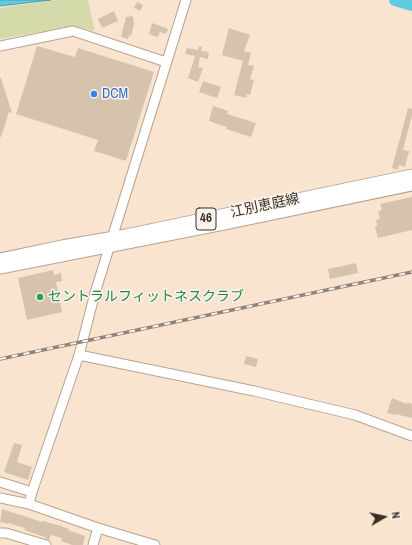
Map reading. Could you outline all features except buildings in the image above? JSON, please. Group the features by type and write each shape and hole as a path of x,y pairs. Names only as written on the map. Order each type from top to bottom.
{"main road":[{"name":"江別恵庭線","path":"0,268 412,175"},
{"name":"江別恵庭線","path":"0,259 62,246 111,242 224,224 412,185"}],"street":[{"path":"29,504 79,354 95,293 186,0"},
{"path":"0,46 73,31 166,62"},
{"path":"79,354 356,414 412,436"},
{"path":"0,482 32,492"},
{"path":"0,498 29,504 98,528 155,545"},
{"path":"93,545 98,528"},
{"path":"0,532 45,545"}],"green space":[{"path":"57,0 88,0 95,31 72,26 0,39 0,8"}],"water":[{"path":"0,0 51,0 0,6"}],"waterway":[{"path":"395,0 412,5"}],"railway":[{"path":"0,359 412,272"}],"place":[{"name":"DCM","path":"94,94"},
{"name":"セントラルフィットネスクラブ","path":"40,297"}]}
